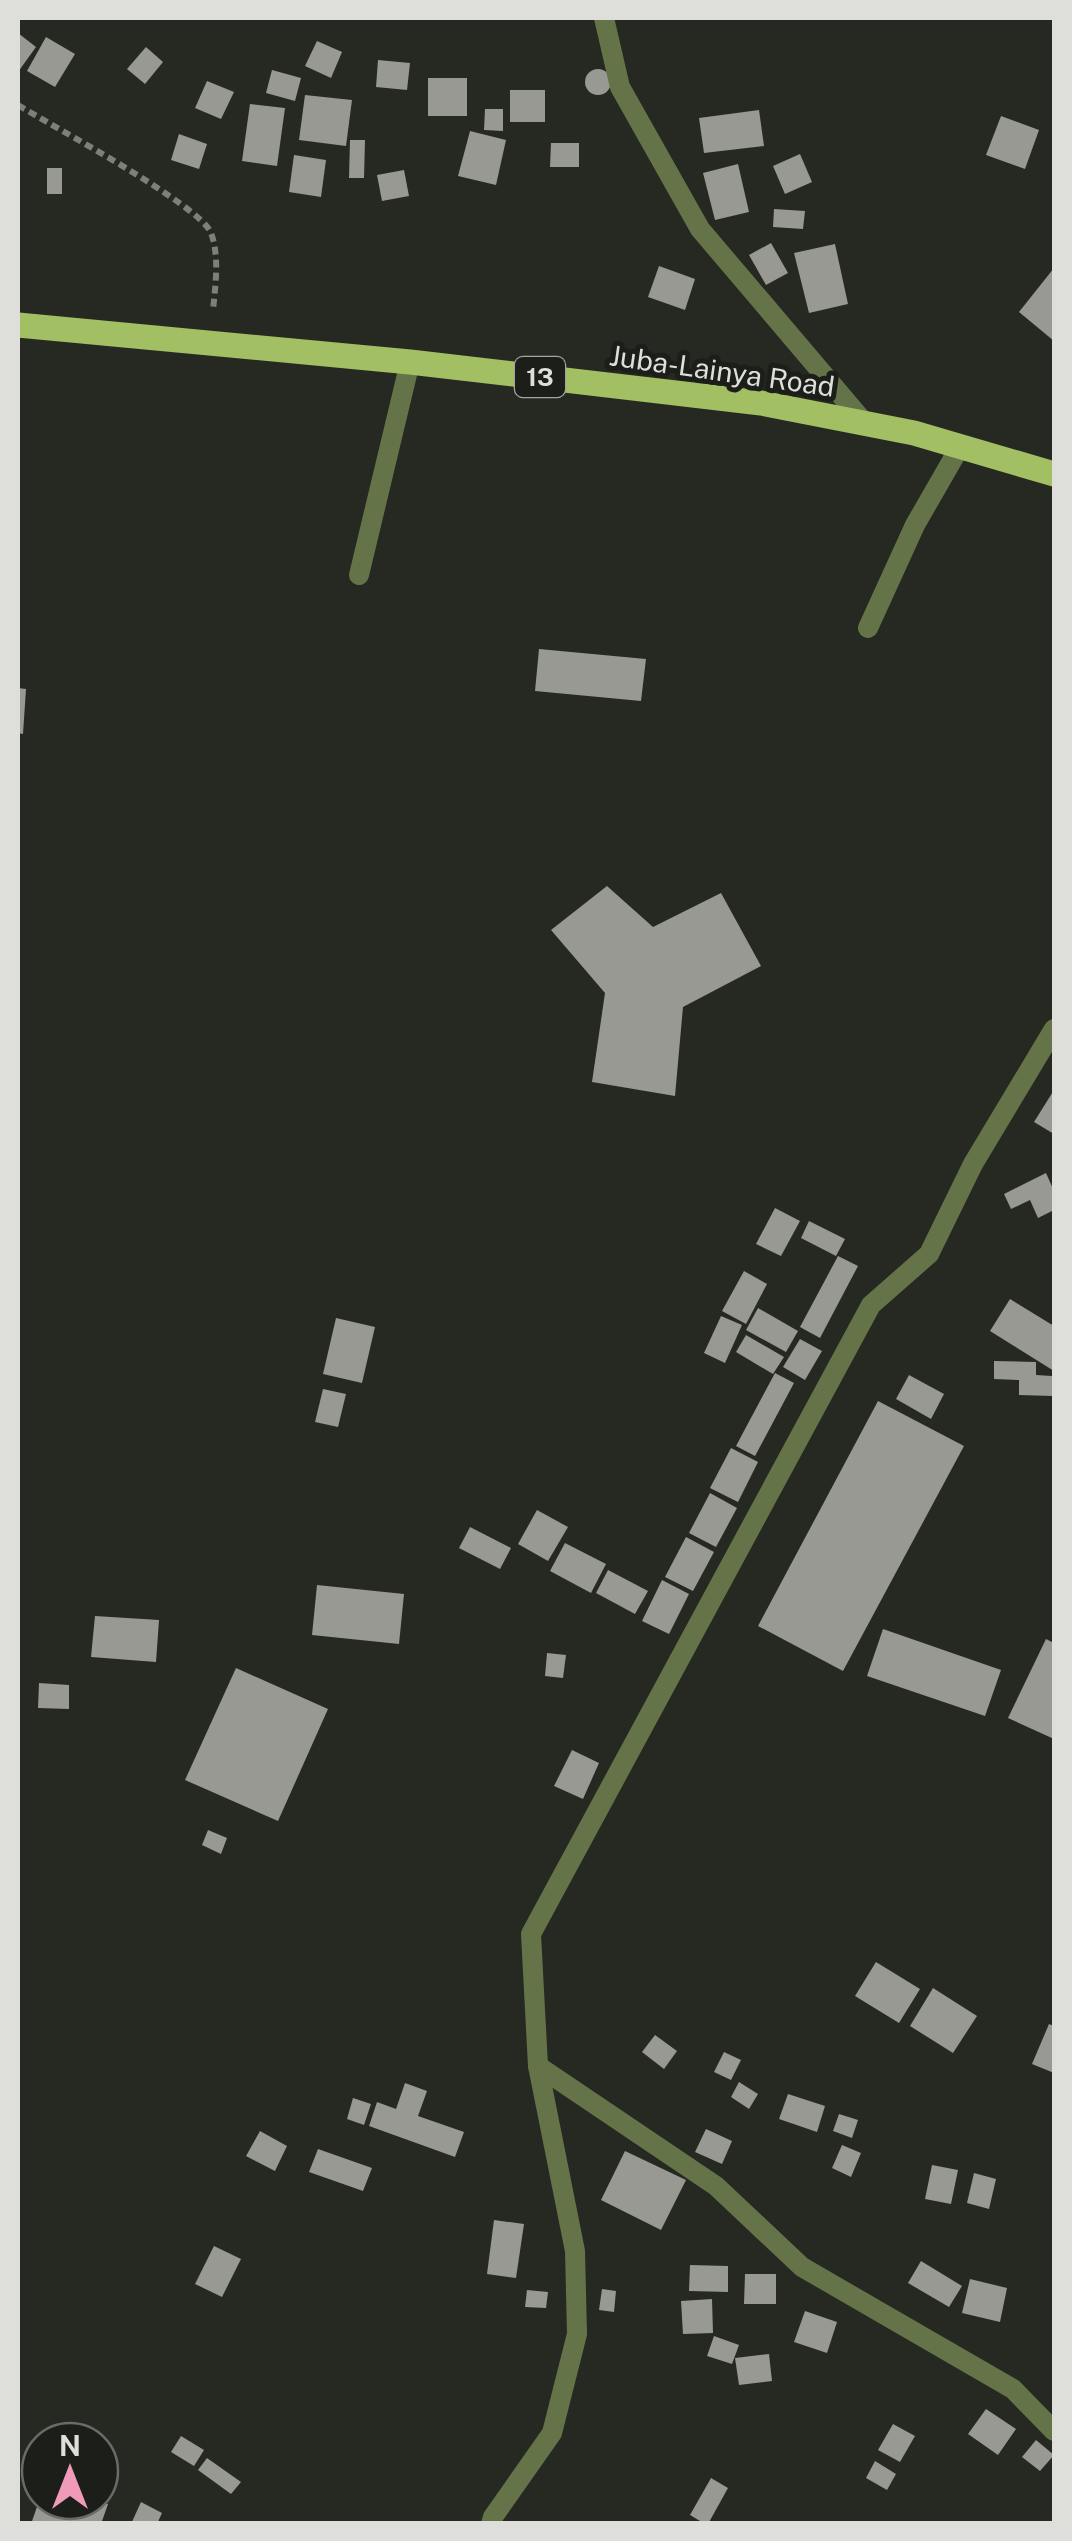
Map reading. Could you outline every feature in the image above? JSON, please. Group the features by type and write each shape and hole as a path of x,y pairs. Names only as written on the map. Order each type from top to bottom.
{"main road":[{"name":"Juba-Lainya Road","path":"18,325 410,362 761,404 961,444 1054,474"}],"street":[{"path":"604,18 620,87 700,229 862,422"},
{"path":"360,575 410,362"},
{"path":"868,628 915,525 961,444"},
{"path":"492,2524 493,2517 552,2433 577,2334 575,2251 538,2066 531,1934 871,1305 929,1254 973,1164 1054,1028"},
{"path":"538,2066 716,2186 802,2267 1012,2389 1054,2431"}],"path":[{"path":"18,105 185,204 211,232 216,268 210,342"}],"building":[{"path":"18,33 36,47 18,72"},
{"path":"46,37 75,54 55,87 27,71"},
{"path":"317,41 342,52 331,78 305,66"},
{"path":"146,47 163,62 145,84 127,69"},
{"path":"378,60 410,63 407,90 376,87"},
{"path":"598,69 607,73 611,82 607,91 598,95 589,91 585,82 589,73"},
{"path":"272,70 301,78 295,101 266,93"},
{"path":"428,78 467,78 467,116 428,116"},
{"path":"207,81 234,92 221,119 195,108"},
{"path":"510,90 545,90 545,122 510,122"},
{"path":"305,95 352,100 346,146 299,140"},
{"path":"250,104 285,108 277,166 242,161"},
{"path":"485,109 503,109 503,131 484,130"},
{"path":"759,110 764,146 704,153 699,118"},
{"path":"1001,116 1039,130 1025,169 986,155"},
{"path":"470,131 506,140 496,185 458,176"},
{"path":"179,134 207,144 199,169 171,160"},
{"path":"350,140 365,140 364,178 349,178"},
{"path":"551,143 579,143 579,167 550,167"},
{"path":"800,154 812,182 785,194 773,166"},
{"path":"294,155 326,160 321,197 289,192"},
{"path":"738,164 749,212 715,220 703,173"},
{"path":"47,168 62,168 62,194 47,194"},
{"path":"404,170 409,196 382,201 377,175"},
{"path":"774,209 805,211 803,229 773,227"},
{"path":"771,243 788,273 766,285 749,255"},
{"path":"835,244 848,304 809,313 794,253"},
{"path":"659,266 695,279 685,310 648,297"},
{"path":"1054,268 1054,341 1019,312"},
{"path":"539,649 646,659 641,701 535,691"},
{"path":"18,688 26,689 23,734 18,733"},
{"path":"607,886 653,927 721,893 761,966 683,1007 675,1096 592,1082 605,993 551,930"},
{"path":"1054,1090 1054,1134 1034,1122"},
{"path":"1046,1173 1054,1191 1054,1210 1038,1218 1030,1200 1011,1209 1004,1194"},
{"path":"775,1208 800,1221 781,1256 756,1244"},
{"path":"809,1221 845,1239 836,1256 801,1238"},
{"path":"838,1256 858,1266 820,1338 800,1327"},
{"path":"744,1271 767,1284 746,1324 722,1311"},
{"path":"1010,1299 1054,1326 1054,1371 990,1331"},
{"path":"758,1308 798,1331 786,1352 746,1330"},
{"path":"721,1316 742,1325 725,1363 704,1353"},
{"path":"336,1318 375,1327 362,1383 323,1374"},
{"path":"746,1335 784,1357 773,1374 736,1352"},
{"path":"800,1339 822,1351 805,1380 783,1367"},
{"path":"994,1361 1036,1362 1036,1375 1052,1376 1052,1396 1019,1395 1019,1380 994,1379"},
{"path":"775,1373 794,1383 755,1456 736,1446"},
{"path":"909,1375 944,1394 931,1419 896,1399"},
{"path":"323,1389 346,1394 338,1427 315,1422"},
{"path":"878,1401 964,1446 843,1671 758,1626"},
{"path":"731,1448 758,1462 738,1502 710,1488"},
{"path":"710,1493 737,1508 716,1547 689,1533"},
{"path":"537,1510 568,1527 548,1561 518,1544"},
{"path":"470,1527 511,1548 500,1569 459,1548"},
{"path":"686,1537 714,1552 693,1591 665,1577"},
{"path":"565,1543 606,1564 591,1593 550,1571"},
{"path":"608,1570 648,1591 635,1614 596,1593"},
{"path":"662,1580 689,1594 669,1634 642,1621"},
{"path":"317,1585 404,1594 399,1644 312,1635"},
{"path":"95,1616 159,1620 156,1662 91,1657"},
{"path":"883,1629 1001,1670 985,1716 867,1676"},
{"path":"1046,1639 1054,1643 1054,1739 1008,1718"},
{"path":"547,1653 566,1655 563,1678 545,1676"},
{"path":"236,1668 328,1709 278,1821 185,1780"},
{"path":"39,1683 69,1685 69,1709 38,1708"},
{"path":"572,1750 599,1763 583,1799 554,1786"},
{"path":"208,1830 227,1838 221,1854 202,1845"},
{"path":"876,1962 920,1989 899,2023 855,1996"},
{"path":"933,1988 977,2016 953,2053 910,2026"},
{"path":"1049,2024 1054,2026 1054,2073 1032,2064"},
{"path":"655,2035 677,2051 664,2069 642,2052"},
{"path":"724,2052 741,2060 731,2080 714,2072"},
{"path":"739,2082 758,2094 749,2109 731,2097"},
{"path":"405,2083 427,2091 418,2116 464,2132 455,2157 369,2126 377,2102 396,2109"},
{"path":"788,2094 825,2106 817,2132 779,2119"},
{"path":"353,2098 371,2104 364,2125 347,2119"},
{"path":"839,2114 858,2120 852,2138 833,2131"},
{"path":"706,2129 732,2141 722,2164 695,2152"},
{"path":"260,2131 287,2146 275,2171 246,2156"},
{"path":"842,2145 861,2153 851,2177 832,2168"},
{"path":"318,2149 372,2168 363,2191 309,2172"},
{"path":"625,2151 686,2180 661,2230 601,2200"},
{"path":"932,2165 958,2170 951,2204 925,2199"},
{"path":"974,2173 996,2179 989,2209 967,2203"},
{"path":"494,2220 524,2224 516,2278 487,2274"},
{"path":"214,2246 241,2259 222,2297 195,2284"},
{"path":"921,2261 962,2286 949,2307 908,2283"},
{"path":"690,2265 728,2266 728,2292 689,2291"},
{"path":"745,2274 776,2274 776,2304 744,2304"},
{"path":"970,2279 1007,2288 1000,2322 962,2313"},
{"path":"602,2289 616,2291 614,2312 599,2310"},
{"path":"527,2290 548,2292 546,2308 525,2307"},
{"path":"712,2299 713,2333 683,2334 681,2301"},
{"path":"805,2311 837,2322 827,2353 794,2342"},
{"path":"714,2336 739,2345 732,2364 707,2356"},
{"path":"769,2354 772,2381 739,2385 735,2358"},
{"path":"986,2409 1016,2429 998,2455 968,2434"},
{"path":"893,2424 915,2436 900,2462 878,2450"},
{"path":"181,2436 204,2450 194,2466 171,2452"},
{"path":"1036,2440 1054,2455 1040,2471 1022,2457"},
{"path":"207,2458 241,2482 231,2494 198,2470"},
{"path":"875,2461 896,2474 887,2490 866,2478"},
{"path":"711,2478 728,2488 705,2524 690,2515"},
{"path":"141,2502 162,2513 157,2524 131,2524"},
{"path":"32,2521 102,2521 101,2524 31,2524"}]}
